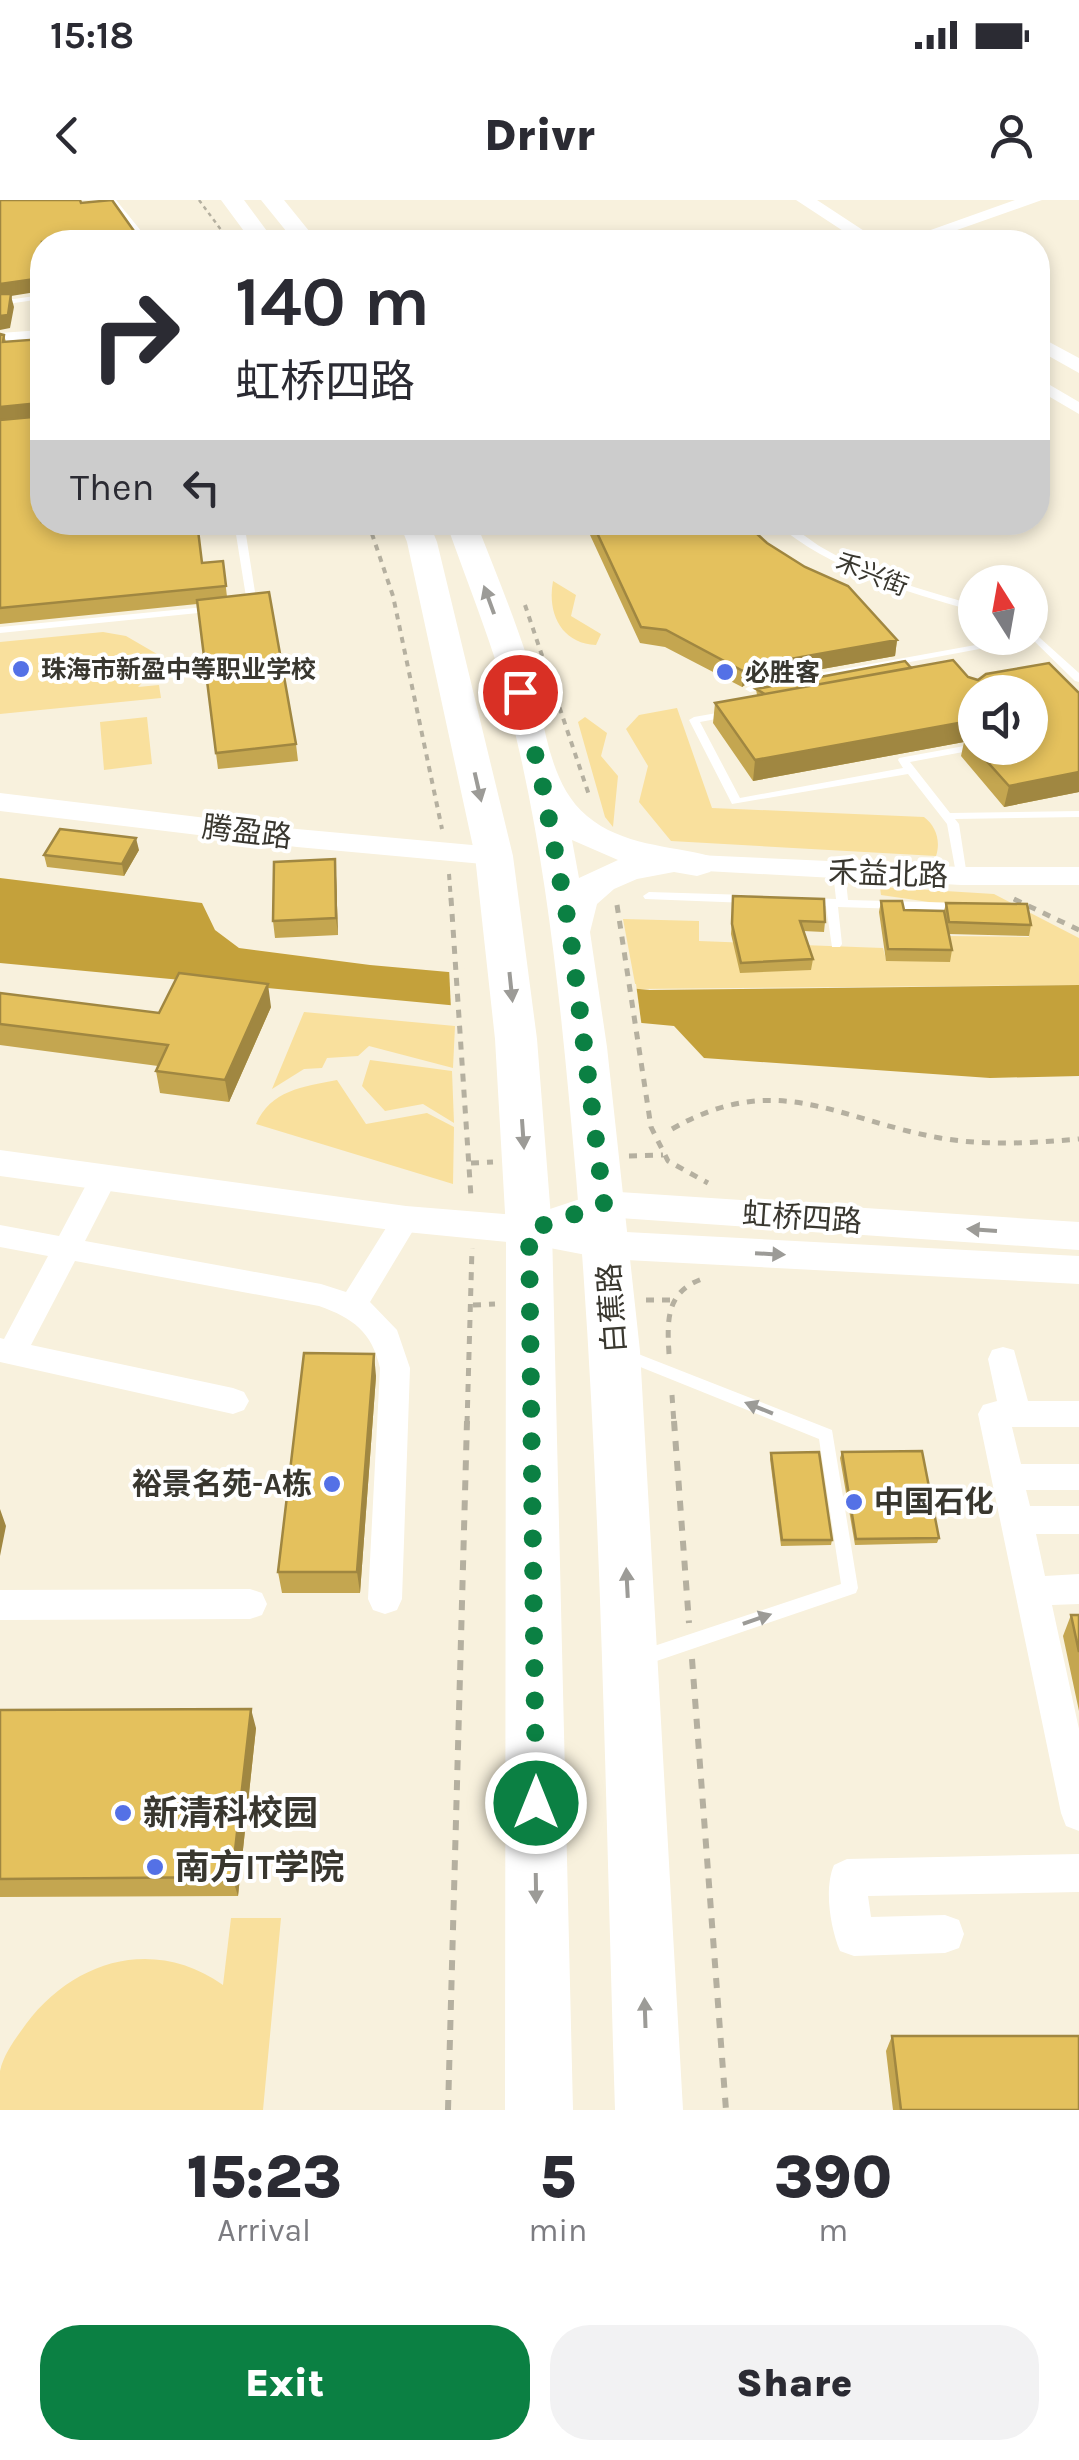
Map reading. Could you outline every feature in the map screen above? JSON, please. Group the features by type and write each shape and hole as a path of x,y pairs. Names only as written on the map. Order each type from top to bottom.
{"main road":[{"path":"232,200 255,230"},
{"path":"272,200 297,230"},
{"path":"419,535 494,856 516,1038 529,1230 539,2110"},
{"name":"白蕉路","path":"466,535 512,661 542,782 570,932 586,1047 606,1225 615,1351 649,2110"},
{"path":"542,782 565,819 587,837 635,854 697,864"},
{"path":"570,932 575,905 600,880 641,866 697,864"}],"street":[{"path":"806,200 853,230"},
{"path":"942,230 1032,200"},
{"path":"0,339 30,337"},
{"path":"1050,349 1079,367"},
{"path":"1050,391 1079,409"},
{"name":"腾盈路","path":"0,802 298,838 494,856"},
{"name":"禾益北路","path":"697,864 961,876 1079,876"},
{"name":"虹桥四路","path":"0,1163 406,1218 529,1230 606,1225 1079,1236"},
{"path":"104,1177 6,1352 233,1401"},
{"path":"353,1305 406,1218"},
{"name":"虹桥四路","path":"606,1225 1079,1270"},
{"path":"0,1236 320,1295 353,1305 372,1319 391,1340 394,1368 385,1599"},
{"path":"1003,1359 1015,1414"},
{"path":"1079,1414 994,1414 1079,1813"},
{"path":"1007,1477 1079,1476"},
{"path":"1016,1520 1079,1520"},
{"path":"1032,1591 1079,1589"},
{"path":"0,1605 250,1604"},
{"path":"946,1934 854,1937 847,1878 1079,1874"}],"lane":[{"path":"112,200 137,230"},
{"path":"0,302 30,298"},
{"path":"0,630 252,605 240,535"},
{"name":"禾兴街","path":"795,535 860,572 958,603"},
{"path":"750,689 958,650"},
{"path":"1048,651 1079,679"},
{"path":"750,710 694,720 736,802 910,770"},
{"path":"958,749 903,760 953,824 961,876"},
{"path":"947,816 1079,814"},
{"path":"836,944 839,872"},
{"path":"648,896 758,900"},
{"path":"795,901 984,908"},
{"path":"615,1351 826,1435 850,1588 631,1662"}],"path":[{"path":"200,200 221,230"},
{"path":"372,535 393,596 446,852 462,1032 472,1225 473,1305 448,2110"},
{"path":"520,590 546,658 590,799"},
{"path":"1019,902 1079,930"},
{"path":"617,903 639,1054 657,1144 668,1162 711,1184"},
{"path":"672,1130 711,1107 759,1098 806,1102 940,1138 1018,1144 1079,1139"},
{"path":"717,1276 680,1287 672,1296 667,1325 726,2110"}],"shaded area":[{"path":"553,581 576,595 571,616 601,634 596,645 574,639 559,624 552,604"},
{"path":"103,632 126,636 157,654 156,668 138,687 159,685 161,698 0,714 0,642"},
{"path":"677,708 712,808 924,817 936,834 936,856 671,841 639,802 648,766 626,729 639,715"},
{"path":"147,717 152,764 104,770 100,722"},
{"path":"585,717 607,733 601,756 618,776 613,827 605,817 578,722"},
{"path":"0,878 202,903 215,930 239,948 370,965 650,990 1079,985 1079,1076 990,1078 704,1058 674,1026 0,963"},
{"path":"880,887 994,894 1079,938 1079,985 636,989 623,919 699,921 699,941 883,948 886,959 950,960 947,936 1029,937 1024,916 881,895"},
{"path":"304,1012 455,1026 453,1068 369,1046 358,1056 327,1058 322,1068 304,1069 272,1089"},
{"path":"370,1060 452,1071 454,1123 423,1104 385,1111 362,1086"},
{"path":"337,1080 366,1124 427,1113 454,1127 453,1184 256,1124 279,1097"},
{"path":"231,1918 281,1918 263,2110 0,2110 4,2058 46,2002 92,1970 144,1959 197,1970 223,1985"}],"pier":[{"path":"449,967 636,984 642,1028 451,1010"}],"building":[{"path":"0,200 112,200 133,230 30,230 30,280 0,284"},
{"path":"0,294 11,294 8,315 0,316"},
{"path":"0,334 4,335 3,342 30,340 30,404 0,407"},
{"path":"30,417 30,535 199,535 202,563 223,561 226,586 0,608 0,420"},
{"path":"598,535 758,535 805,567 848,586 897,640 751,666 743,671 666,630 641,627"},
{"path":"269,592 296,744 216,753 197,600"},
{"path":"953,660 966,675 958,675 958,723 755,760 715,703"},
{"path":"905,661 911,668 765,694 756,689"},
{"path":"1049,663 1079,693 1079,772 1009,786 990,765 1048,765 1048,675 985,675"},
{"path":"60,829 136,838 122,864 44,855"},
{"path":"335,859 336,918 273,921 274,862"},
{"path":"733,896 824,899 825,922 800,921 813,959 741,963 732,924"},
{"path":"881,901 902,901 904,910 944,911 952,950 888,949"},
{"path":"946,903 1027,904 1031,925 949,922"},
{"path":"179,973 268,984 225,1080 156,1071 168,1045 0,1024 0,993 159,1013"},
{"name":"裕景名苑-A栋","path":"304,1353 374,1354 357,1572 278,1572"},
{"path":"922,1451 939,1538 856,1539 842,1452"},
{"path":"819,1452 832,1540 782,1540 771,1453"},
{"path":"1071,1615 1079,1615 1079,1652"},
{"name":"新清科校园","path":"251,1709 232,1877 0,1879 0,1710"},
{"path":"892,2036 1079,2036 1079,2110 901,2110"}],"place":[{"name":"珠海市新盈中等职业学校","path":"21,669"},
{"name":"必胜客","path":"725,672"},
{"name":"裕景名苑-A栋","path":"332,1484"},
{"name":"中国石化","path":"854,1502"},
{"name":"新清科校园","path":"123,1813"},
{"name":"南方IT学院","path":"155,1867"}],"route":[{"path":"520,692 542,782 570,932 604,1204 529,1230 536,1803"}]}
